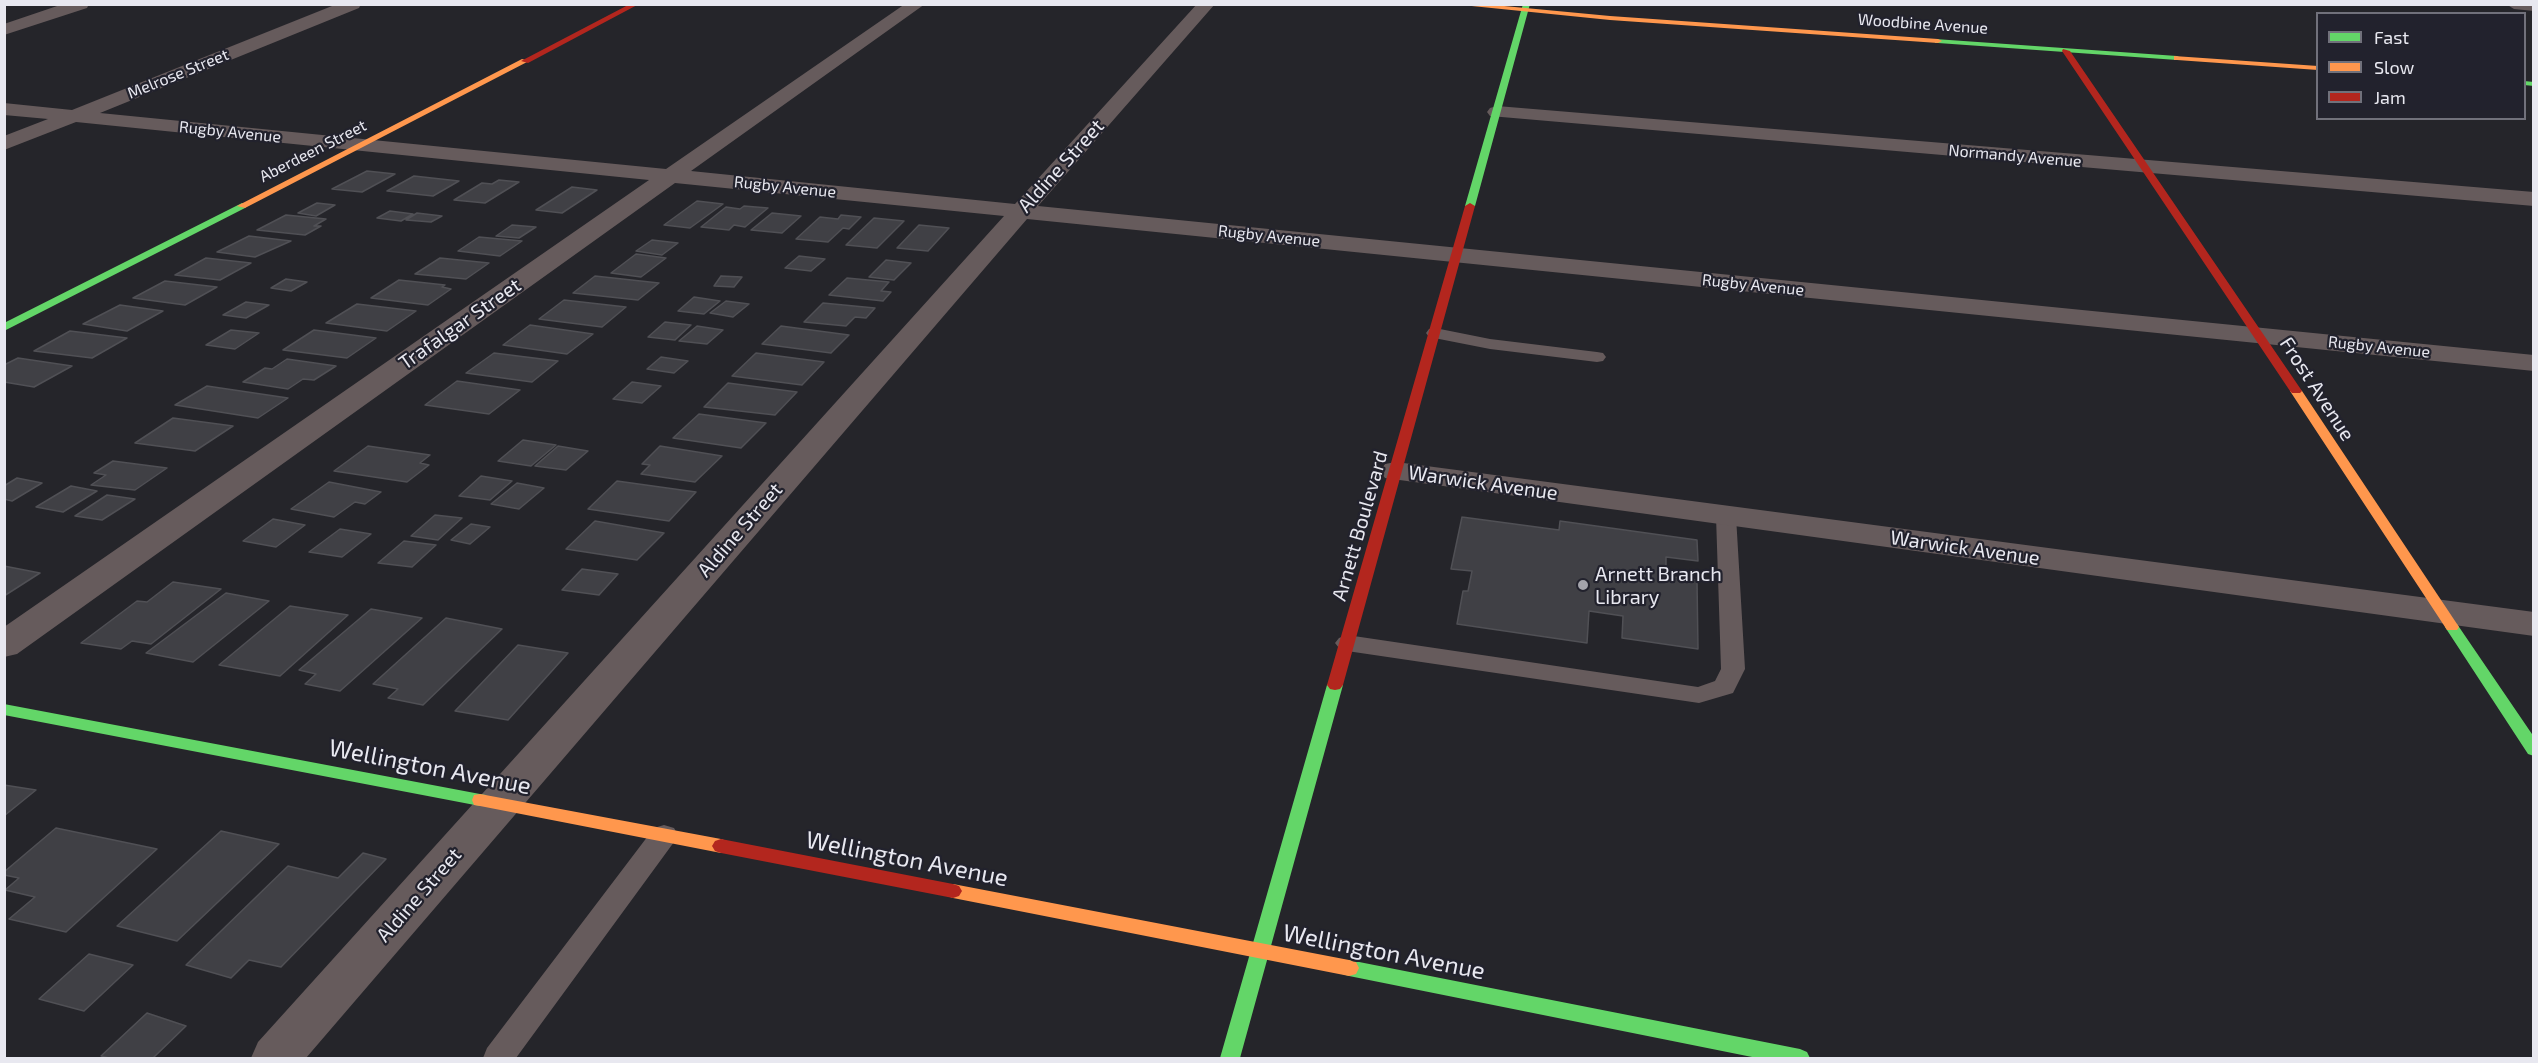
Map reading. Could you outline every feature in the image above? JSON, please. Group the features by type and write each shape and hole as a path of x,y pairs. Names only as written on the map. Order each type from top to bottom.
{"street":[{"path":"4,30 81,4"},
{"name":"Melrose Street","path":"4,144 353,4"},
{"name":"Aberdeen Street","path":"4,328 636,4"},
{"name":"Trafalgar Street","path":"4,645 917,4"},
{"name":"Aldine Street","path":"275,1059 1021,211 1207,4"},
{"name":"Woodbine Avenue","path":"1455,4 2316,68"},
{"path":"2514,4 2534,6"},
{"name":"Arnett Boulevard","path":"1230,1059 1526,8"},
{"name":"Frost Avenue","path":"2066,51 2534,750"},
{"name":"Rugby Avenue","path":"4,109 2534,363"},
{"name":"Normandy Avenue","path":"1497,112 2534,199"},
{"name":"Warwick Avenue","path":"1396,471 2534,624"},
{"name":"Wellington Avenue","path":"4,709 1261,950 1800,1059"}],"lane":[{"path":"1435,333 1490,344 1598,357"},
{"path":"1347,643 1699,695 1724,687 1734,669 1726,516"},
{"path":"498,1059 664,835"}],"building":[{"path":"367,171 395,174 362,192 332,189"},
{"path":"414,176 459,181 433,196 387,191"},
{"path":"499,180 519,182 485,203 454,200 482,183 492,184"},
{"path":"572,187 597,190 562,213 536,210"},
{"path":"697,201 723,204 690,228 664,225"},
{"path":"317,203 335,205 316,216 298,213"},
{"path":"744,206 768,208 745,227 734,225 729,230 701,227 726,207 740,209"},
{"path":"390,211 413,214 401,221 377,218"},
{"path":"417,213 442,216 431,222 406,220"},
{"path":"772,213 801,216 782,233 751,230"},
{"path":"286,215 326,219 314,226 321,226 305,235 257,230"},
{"path":"841,215 861,217 849,229 843,228 828,242 796,239 820,217 838,219"},
{"path":"874,218 904,221 877,248 846,245"},
{"path":"512,225 536,227 519,238 496,236"},
{"path":"919,225 949,228 928,251 897,248"},
{"path":"249,236 291,241 255,257 217,252"},
{"path":"479,237 522,241 500,256 458,251"},
{"path":"652,240 678,243 662,255 636,251"},
{"path":"636,254 666,258 641,277 611,273"},
{"path":"799,256 825,259 811,271 785,268"},
{"path":"206,258 251,263 220,280 175,275"},
{"path":"440,258 489,263 466,279 415,274"},
{"path":"886,260 911,263 894,280 869,277"},
{"path":"595,276 659,283 638,300 573,293"},
{"path":"721,276 742,277 734,287 714,286"},
{"path":"847,278 889,282 881,291 891,292 883,301 829,295"},
{"path":"286,279 307,282 291,291 271,288"},
{"path":"399,280 445,285 442,287 451,289 428,305 371,298"},
{"path":"165,281 217,287 185,305 133,298"},
{"path":"694,297 720,301 704,314 678,311"},
{"path":"564,300 626,307 602,327 539,319"},
{"path":"726,301 749,304 733,317 710,313"},
{"path":"246,302 269,305 246,318 223,315"},
{"path":"823,303 875,308 866,318 855,317 846,326 804,322"},
{"path":"357,304 416,311 387,331 326,323"},
{"path":"120,305 163,311 127,331 83,324"},
{"path":"665,322 691,325 675,340 648,337"},
{"path":"530,325 593,334 567,354 503,345"},
{"path":"697,326 723,330 707,344 679,341"},
{"path":"781,326 849,335 831,353 762,344"},
{"path":"231,330 259,333 235,349 206,345"},
{"path":"314,330 376,338 347,358 283,350"},
{"path":"70,331 127,338 92,358 34,351"},
{"path":"494,353 558,361 532,382 466,373"},
{"path":"756,353 824,362 802,385 732,376"},
{"path":"661,357 688,361 674,373 647,369"},
{"path":"18,358 72,366 34,387 4,382 4,365"},
{"path":"287,359 336,366 314,380 303,379 288,389 243,382 265,368 272,369"},
{"path":"457,381 520,390 489,414 425,405"},
{"path":"632,382 661,386 642,403 613,399"},
{"path":"728,383 797,392 775,415 704,407"},
{"path":"207,386 288,398 258,418 175,405"},
{"path":"699,414 766,423 741,448 673,438"},
{"path":"173,418 233,426 195,451 135,443"},
{"path":"523,440 556,445 531,466 498,461"},
{"path":"368,446 430,455 420,463 429,465 407,482 334,471"},
{"path":"558,446 588,451 566,470 535,466"},
{"path":"660,446 722,456 695,482 641,474 650,465 642,464"},
{"path":"113,461 167,468 135,490 91,485 106,475 94,473"},
{"path":"481,476 512,481 490,500 459,496"},
{"path":"17,478 42,483 12,501 4,499 4,486"},
{"path":"617,481 696,492 669,521 588,509"},
{"path":"329,482 381,492 365,504 355,502 334,517 291,509"},
{"path":"517,483 544,488 519,509 491,504"},
{"path":"71,486 97,491 63,512 36,507"},
{"path":"107,495 135,499 102,520 75,516"},
{"path":"435,515 462,518 438,540 411,536"},
{"name":"Arnett Branch Library","path":"1462,517 1559,530 1560,521 1697,540 1698,561 1666,557 1666,576 1697,580 1698,649 1622,638 1623,616 1589,611 1587,643 1457,624 1463,591 1468,591 1472,571 1451,569"},
{"path":"273,519 305,525 276,547 243,541"},
{"path":"595,521 664,533 637,560 566,549"},
{"path":"471,524 490,527 470,544 451,540"},
{"path":"340,529 371,534 342,557 309,552"},
{"path":"404,541 436,545 412,567 378,563"},
{"path":"4,566 40,573 4,596"},
{"path":"582,569 618,574 599,595 562,590"},
{"path":"173,582 221,589 151,644 132,641 121,649 81,643 137,601 147,602"},
{"path":"226,593 269,601 193,662 146,653"},
{"path":"290,606 348,615 280,676 219,665"},
{"path":"371,609 422,618 340,691 305,684 316,674 299,670"},
{"path":"446,618 502,629 423,705 388,698 398,689 373,684"},
{"path":"518,645 568,653 508,720 455,711"},
{"path":"4,785 36,790 4,816"},
{"path":"56,828 157,849 66,932 9,919 35,897 5,890 19,878 4,875 4,872"},
{"path":"221,831 279,844 177,941 117,926"},
{"path":"363,853 386,859 281,967 249,960 231,978 186,965 288,866 338,878"},
{"path":"89,954 133,965 84,1011 39,999"},
{"path":"147,1013 186,1026 153,1058 101,1056"}],"traffic: fast":[{"path":"1470,206 1527,4"},
{"path":"1938,41 2177,58"},
{"path":"2526,83 2534,84"},
{"path":"4,328 242,206"},
{"path":"2452,627 2534,750"},
{"path":"1230,1058 1335,685"},
{"path":"4,709 480,800"},
{"path":"1349,968 1800,1058"}],"traffic: slow":[{"path":"1455,4 1610,18 1938,41"},
{"path":"2177,58 2316,68"},
{"path":"242,206 525,61"},
{"path":"2296,391 2452,627"},
{"path":"480,800 721,846"},
{"path":"953,891 1349,968"}],"traffic: jam":[{"path":"525,61 636,4"},
{"path":"2066,51 2296,391"},
{"path":"1335,685 1470,206"},
{"path":"721,846 953,891"}],"place":[{"name":"Arnett Branch Library","path":"1583,585"}]}
